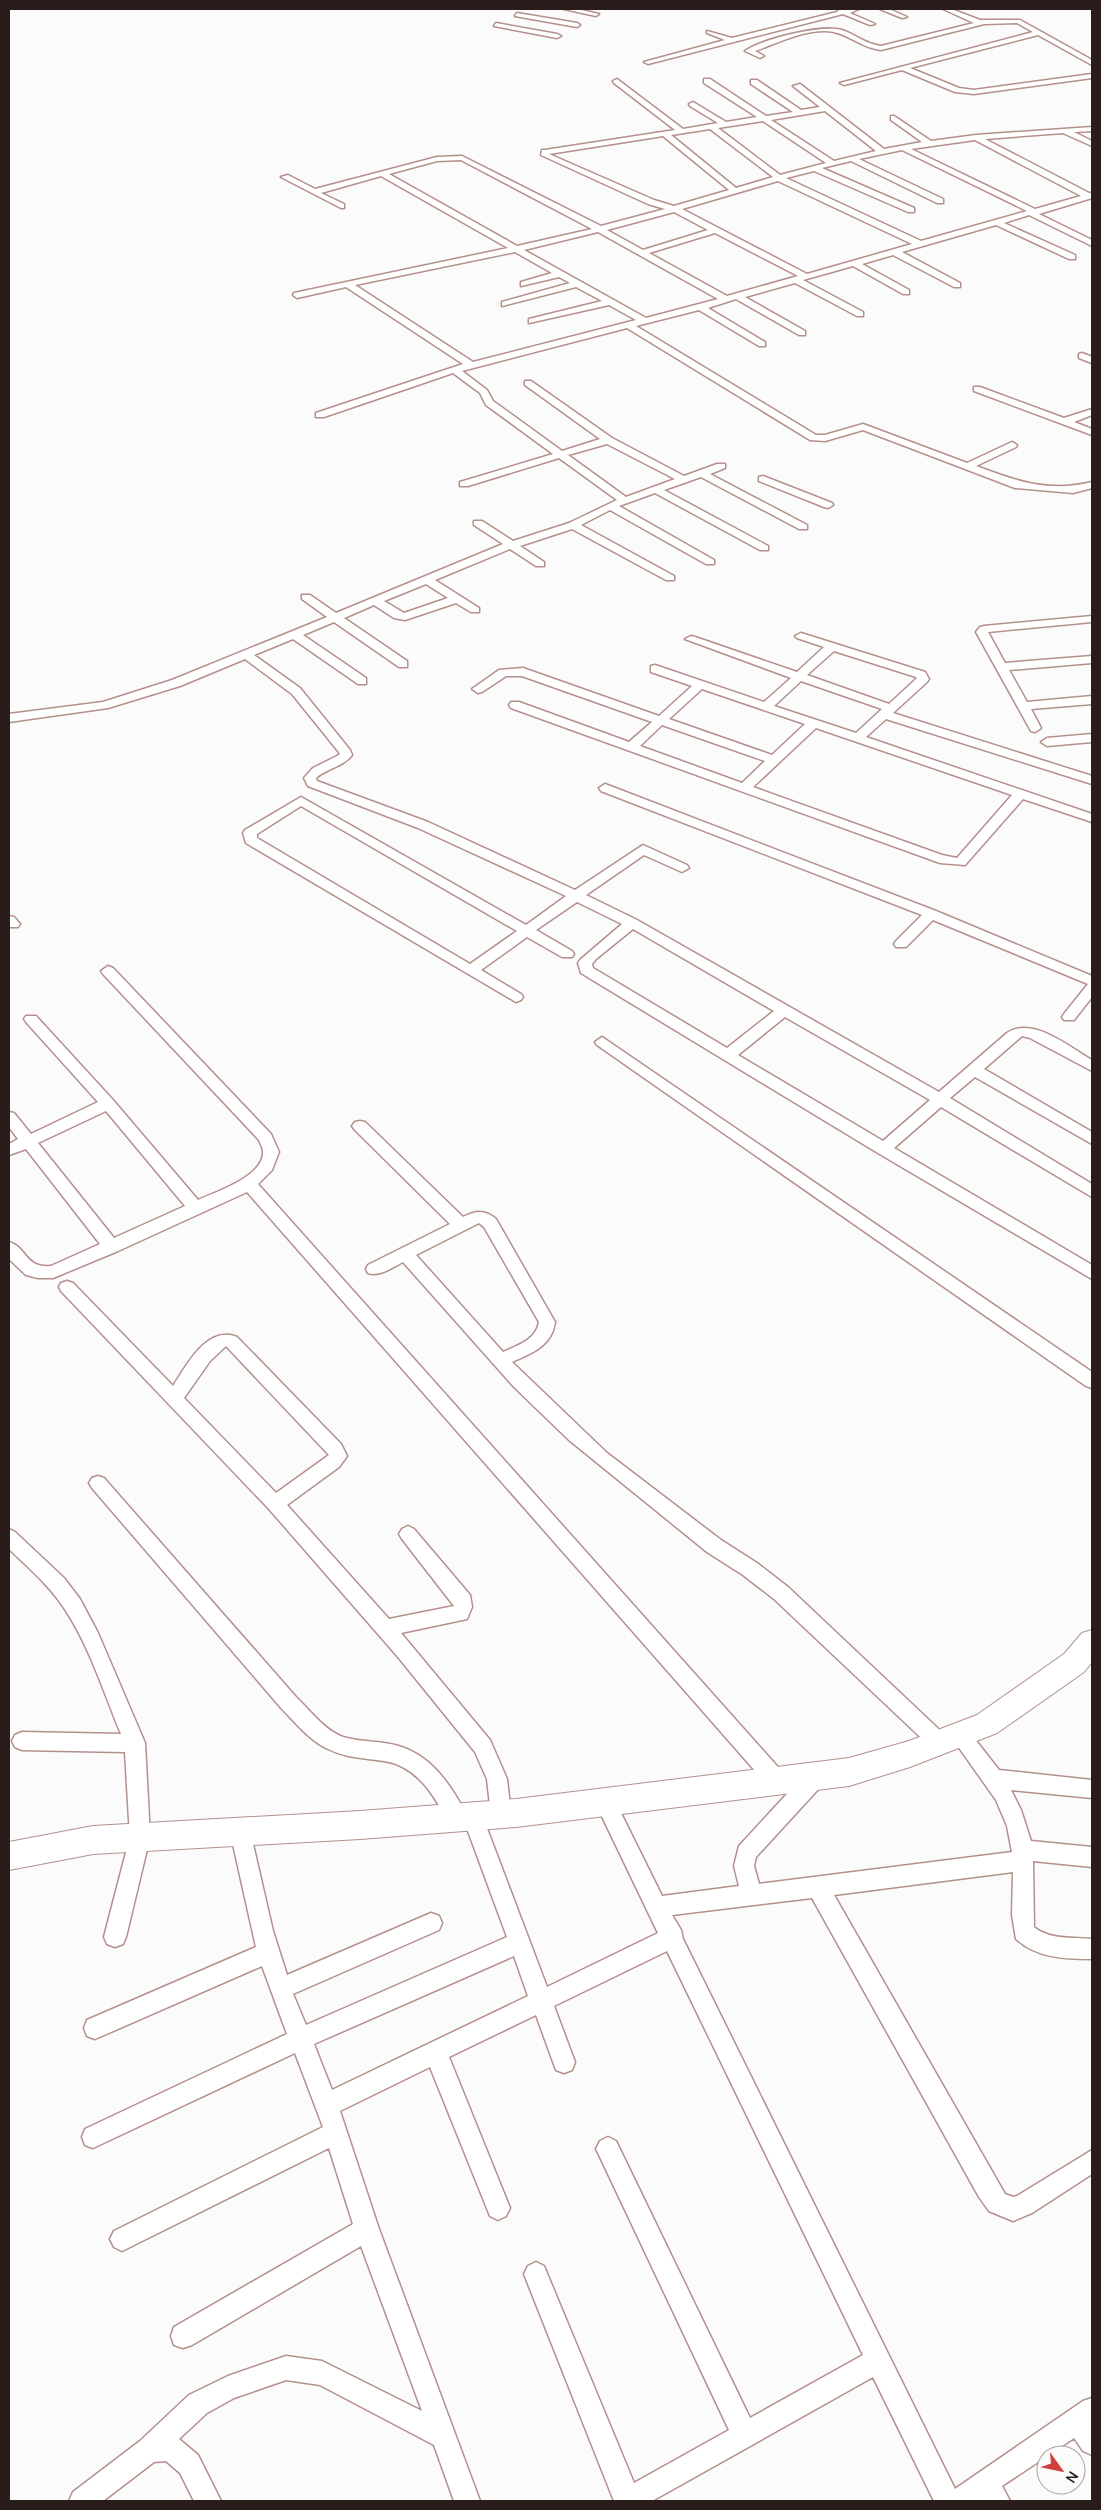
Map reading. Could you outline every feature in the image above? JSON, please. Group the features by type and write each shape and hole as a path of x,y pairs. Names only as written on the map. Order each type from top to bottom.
{"main road":[{"path":"9,1856 92,1840 477,1816 850,1772 950,1739 987,1724 1074,1663 1092,1642"}],"street":[{"path":"516,36 565,9 596,14"},
{"path":"833,9 872,24"},
{"path":"648,62 856,9"},
{"path":"883,9 904,16"},
{"path":"946,9 981,22"},
{"path":"800,14 834,27"},
{"path":"518,15 577,25"},
{"path":"760,56 749,51 775,41 834,30 871,46 881,48 981,22 1015,20 1092,63"},
{"path":"774,21 788,26"},
{"path":"496,25 557,36"},
{"path":"745,28 783,46"},
{"path":"708,32 749,48"},
{"path":"844,83 1039,32"},
{"path":"802,35 815,40"},
{"path":"902,68 958,90 974,92 1092,76"},
{"path":"617,81 681,131"},
{"path":"707,81 834,164"},
{"path":"754,82 800,113"},
{"path":"797,86 824,109 882,152"},
{"path":"693,104 724,124"},
{"path":"824,109 554,150 545,152 545,155 652,202 675,209 801,278 860,314"},
{"path":"894,118 930,144"},
{"path":"711,126 779,178 920,244"},
{"path":"297,295 599,229 736,192 779,178 882,152 976,138 1092,129"},
{"path":"1062,130 1092,144"},
{"path":"665,134 736,192"},
{"path":"976,138 1090,196"},
{"path":"904,148 1092,243"},
{"path":"314,192 446,157 462,158 599,229 725,299"},
{"path":"852,159 940,201"},
{"path":"817,169 911,210"},
{"path":"383,174 518,248 644,321"},
{"path":"285,177 340,206"},
{"path":"320,415 455,370 737,296 1090,196"},
{"path":"998,223 1072,257"},
{"path":"642,253 716,230"},
{"path":"895,252 957,285"},
{"path":"854,263 906,292"},
{"path":"524,284 562,274"},
{"path":"505,304 579,283"},
{"path":"348,284 472,366"},
{"path":"737,296 802,333"},
{"path":"532,322 611,302"},
{"path":"700,306 762,344"},
{"path":"628,325 710,373 809,436 825,438 863,427 1019,486 1073,490 1092,485"},
{"path":"1082,356 1092,360"},
{"path":"455,370 484,392 489,403 625,501"},
{"path":"528,383 608,440 684,479"},
{"path":"977,389 1092,432"},
{"path":"1063,422 1092,412"},
{"path":"464,484 608,440"},
{"path":"966,467 1012,445"},
{"path":"9,718 122,700 176,683 377,602 510,545 573,525 610,506 721,466"},
{"path":"701,473 803,527"},
{"path":"763,478 828,506"},
{"path":"655,489 764,548"},
{"path":"777,513 808,498"},
{"path":"610,506 710,562"},
{"path":"478,523 540,564"},
{"path":"573,525 670,578"},
{"path":"427,580 475,610"},
{"path":"306,597 403,664"},
{"path":"377,602 398,616 405,617 456,598"},
{"path":"1035,728 982,632 984,629 1092,619"},
{"path":"295,635 362,680"},
{"path":"801,636 921,676 922,678 858,738"},
{"path":"691,639 798,676 887,711 1092,780"},
{"path":"766,707 832,646"},
{"path":"247,655 296,691 344,750 346,755 342,760 313,773 310,778 312,784 423,825 632,923 940,1099 1092,1191"},
{"path":"1002,667 1092,659"},
{"path":"655,670 815,722 1092,818"},
{"path":"478,690 503,673 522,672 774,760"},
{"path":"630,747 700,685"},
{"path":"1023,706 1092,700"},
{"path":"515,705 940,860 960,862 1021,793"},
{"path":"744,788 815,722"},
{"path":"1047,742 1092,738"},
{"path":"605,788 931,914 1092,981"},
{"path":"516,997 251,840 250,833 301,801 567,954"},
{"path":"471,970 644,848 682,868"},
{"path":"901,944 931,914"},
{"path":"632,923 591,956 585,964 586,970 883,1150 1092,1273"},
{"path":"9,1248 25,1268 38,1274 53,1272 249,1184 266,1166 271,1152 266,1138 108,970"},
{"path":"1068,1017 1092,988"},
{"path":"727,1056 783,1011"},
{"path":"31,1019 108,1104 195,1208"},
{"path":"883,1150 1020,1031 1034,1034 1092,1066"},
{"path":"602,1042 1092,1381"},
{"path":"974,1070 1092,1139"},
{"path":"9,1150 108,1104"},
{"path":"9,1117 112,1247"},
{"path":"360,1126 460,1225"},
{"path":"249,1184 778,1782"},
{"path":"374,1269 477,1217 484,1218 490,1223 547,1322 547,1332 541,1340 501,1360"},
{"path":"405,1253 520,1382 601,1458 714,1546 750,1569 781,1593 995,1779 1008,1799 1022,1855 1024,1932 1031,1940 1041,1944 1092,1949"},
{"path":"67,1286 275,1504 385,1628 483,1746 497,1779 477,1816"},
{"path":"174,1397 212,1348 221,1340 229,1340 236,1345 328,1442 338,1456 333,1462 275,1504"},
{"path":"98,1483 289,1703 318,1730 334,1742 358,1750 392,1753 411,1759 441,1790 477,1816 564,2062"},
{"path":"385,1628 460,1613 463,1607 463,1601 408,1534"},
{"path":"9,1537 57,1584 73,1605 88,1633 135,1743 140,1837 115,1937"},
{"path":"22,1741 135,1743"},
{"path":"752,1895 744,1866 746,1853 816,1777"},
{"path":"995,1779 1092,1789"},
{"path":"605,1802 673,1937 877,2361 947,2501"},
{"path":"240,1831 269,1952 280,1989 327,2105 367,2229 467,2501"},
{"path":"657,1907 818,1887 1022,1855 1092,1857"},
{"path":"818,1887 987,2190 997,2203 1012,2209 1024,2204 1092,2160"},
{"path":"280,1989 430,1922"},
{"path":"327,2105 673,1937"},
{"path":"93,2137 300,2039 520,1942"},
{"path":"95,2028 269,1952"},
{"path":"436,2053 498,2208"},
{"path":"122,2239 336,2133"},
{"path":"608,2149 745,2435"},
{"path":"183,2336 367,2229"},
{"path":"536,2274 627,2501 877,2361"},
{"path":"82,2501 149,2450 198,2404 228,2388 286,2368 322,2373 445,2437"},
{"path":"959,2501 991,2492 1085,2415 1092,2442"},
{"path":"149,2450 170,2448 188,2464 208,2501"}]}
